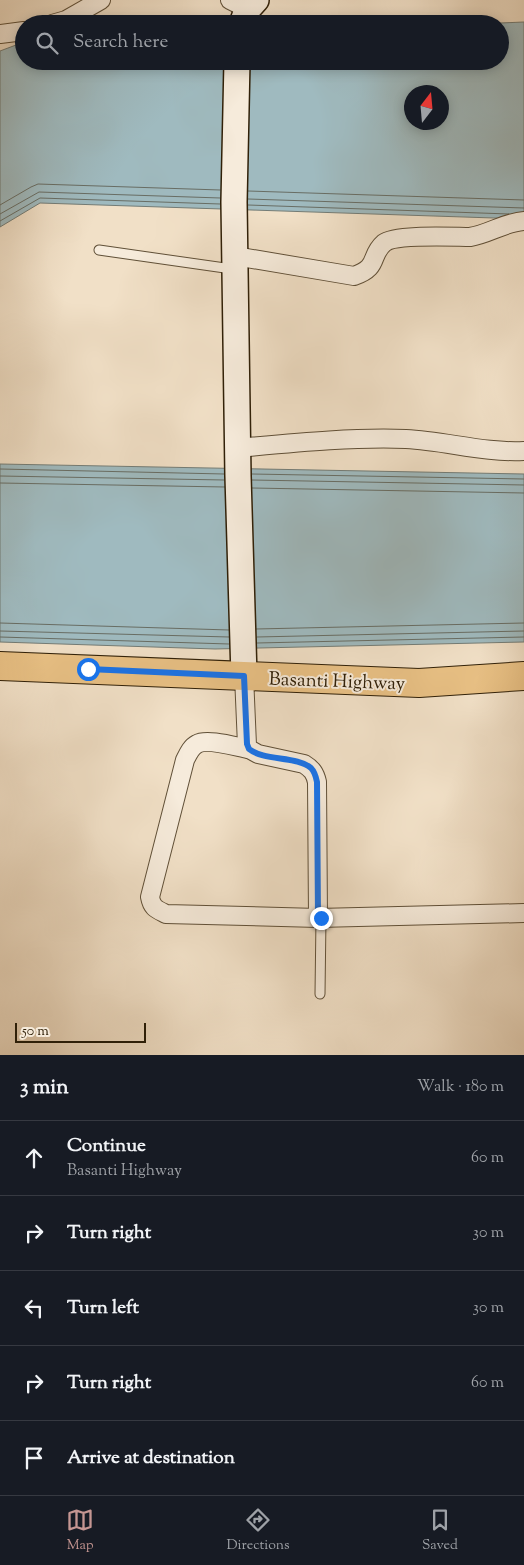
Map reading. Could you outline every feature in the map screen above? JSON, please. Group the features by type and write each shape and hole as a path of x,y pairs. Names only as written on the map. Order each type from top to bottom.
{"main road":[{"name":"Basanti Highway","path":"0,666 244,665 419,684 524,676"}],"street":[{"path":"75,15 101,0"},
{"path":"0,34 15,32"},
{"path":"237,70 234,202 238,476 247,744 249,749"},
{"path":"235,262 354,276 364,273 370,268 380,247 387,241 399,238 470,237 524,221"},
{"path":"238,448 305,442 406,440 485,450 524,451"},
{"path":"320,918 317,782 315,774 304,764 258,754 249,749 206,742 198,743 192,747 185,760 150,897 151,904 157,910 166,914 320,918 524,913"}],"lane":[{"path":"99,250 235,262"},
{"path":"320,918 320,994"}],"water":[{"path":"524,22 524,219 40,203 0,227 0,51 15,45 15,70 509,70 509,23"},
{"path":"0,464 524,474 524,642 215,649 0,642"}],"route":[{"path":"88,669 244,676 247,744 249,749 258,754 304,764 315,774 317,782 318,918 321,918"}]}
